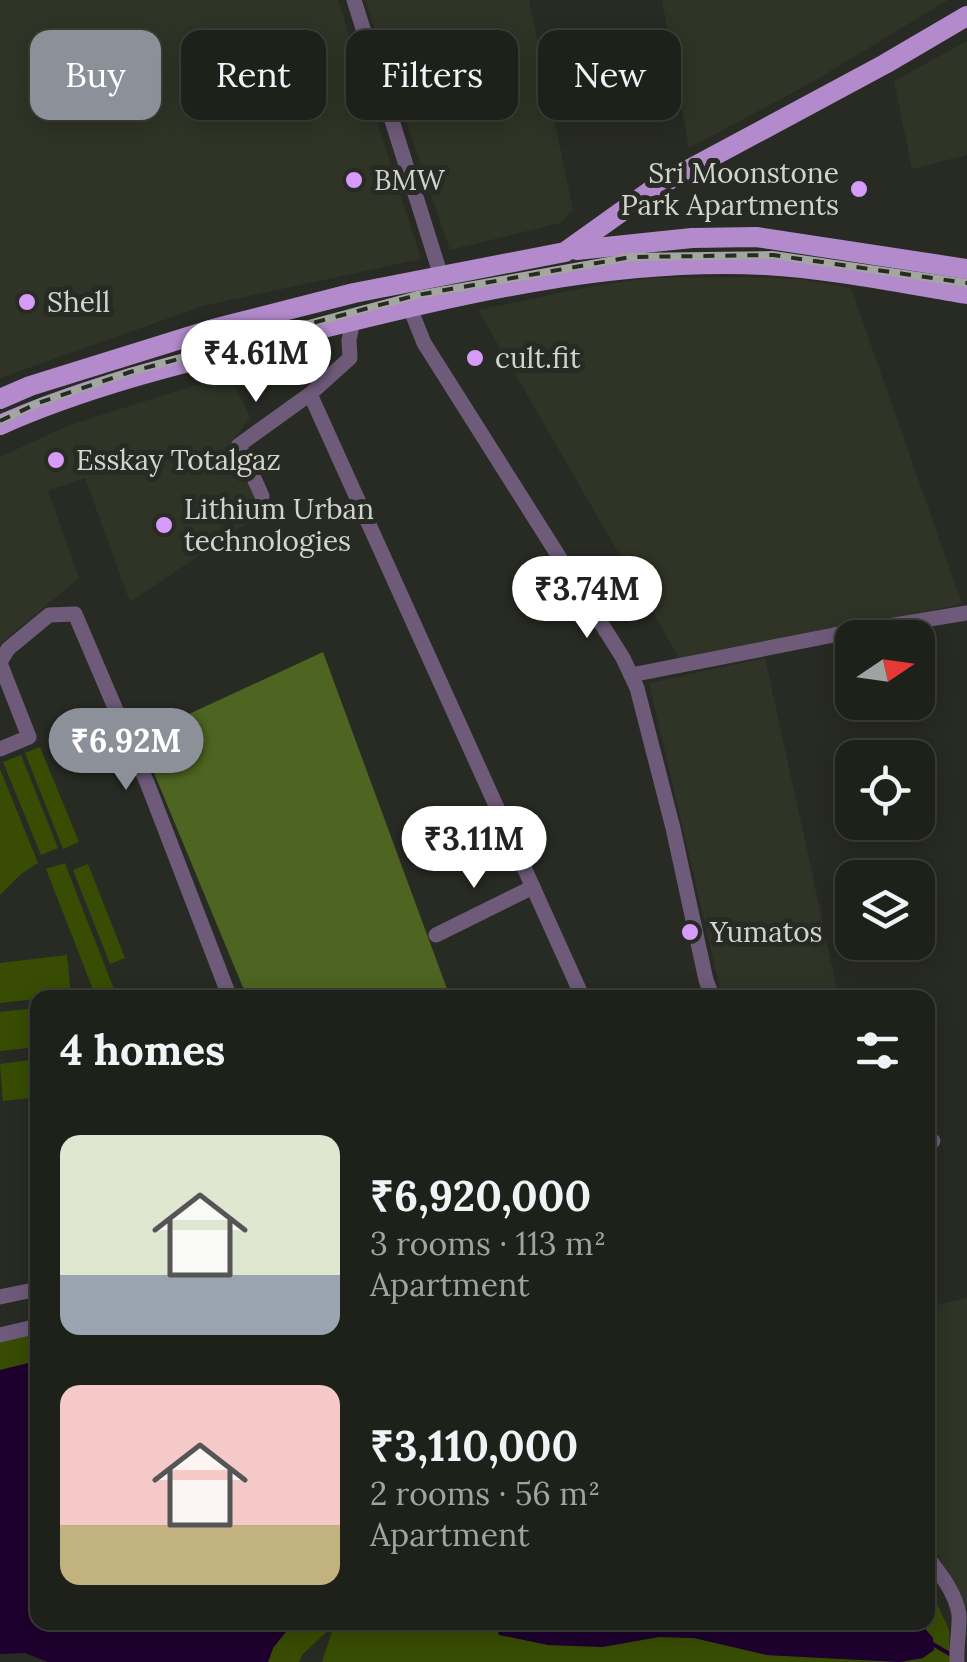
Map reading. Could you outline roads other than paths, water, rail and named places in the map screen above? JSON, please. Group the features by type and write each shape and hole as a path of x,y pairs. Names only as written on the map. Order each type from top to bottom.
{"main road":[{"path":"565,252 656,187 967,16"},
{"path":"0,399 213,329 354,293 623,243 756,237 967,269"},
{"path":"565,252 567,276"},
{"path":"0,425 67,397 167,367 410,308 628,267 764,265 967,294"}],"street":[{"path":"354,0 441,276"},
{"path":"410,308 424,343 602,622 631,675 673,828 711,990"},
{"path":"262,496 240,445 310,394 350,358 348,340 353,321"},
{"path":"310,394 579,990"},
{"path":"631,675 967,613"},
{"path":"0,749 29,737 0,663 8,649 49,615 75,614 155,803 227,990"},
{"path":"436,935 533,887"},
{"path":"0,1298 30,1291"},
{"path":"0,1335 30,1328"},
{"path":"935,1567 947,1582 960,1616 957,1662"}],"waterway":[{"path":"931,1643 953,1656"}],"railway":[{"path":"0,421 38,403 130,372 417,295 631,257 773,255 967,283"}],"place":[{"name":"BMW","path":"354,180"},
{"name":"Sri Moonstone Park Apartments","path":"859,189"},
{"name":"Shell","path":"27,302"},
{"name":"cult.fit","path":"475,358"},
{"name":"Esskay Totalgaz","path":"56,460"},
{"name":"Lithium Urban technologies","path":"164,525"},
{"name":"Yumatos","path":"690,932"}]}
